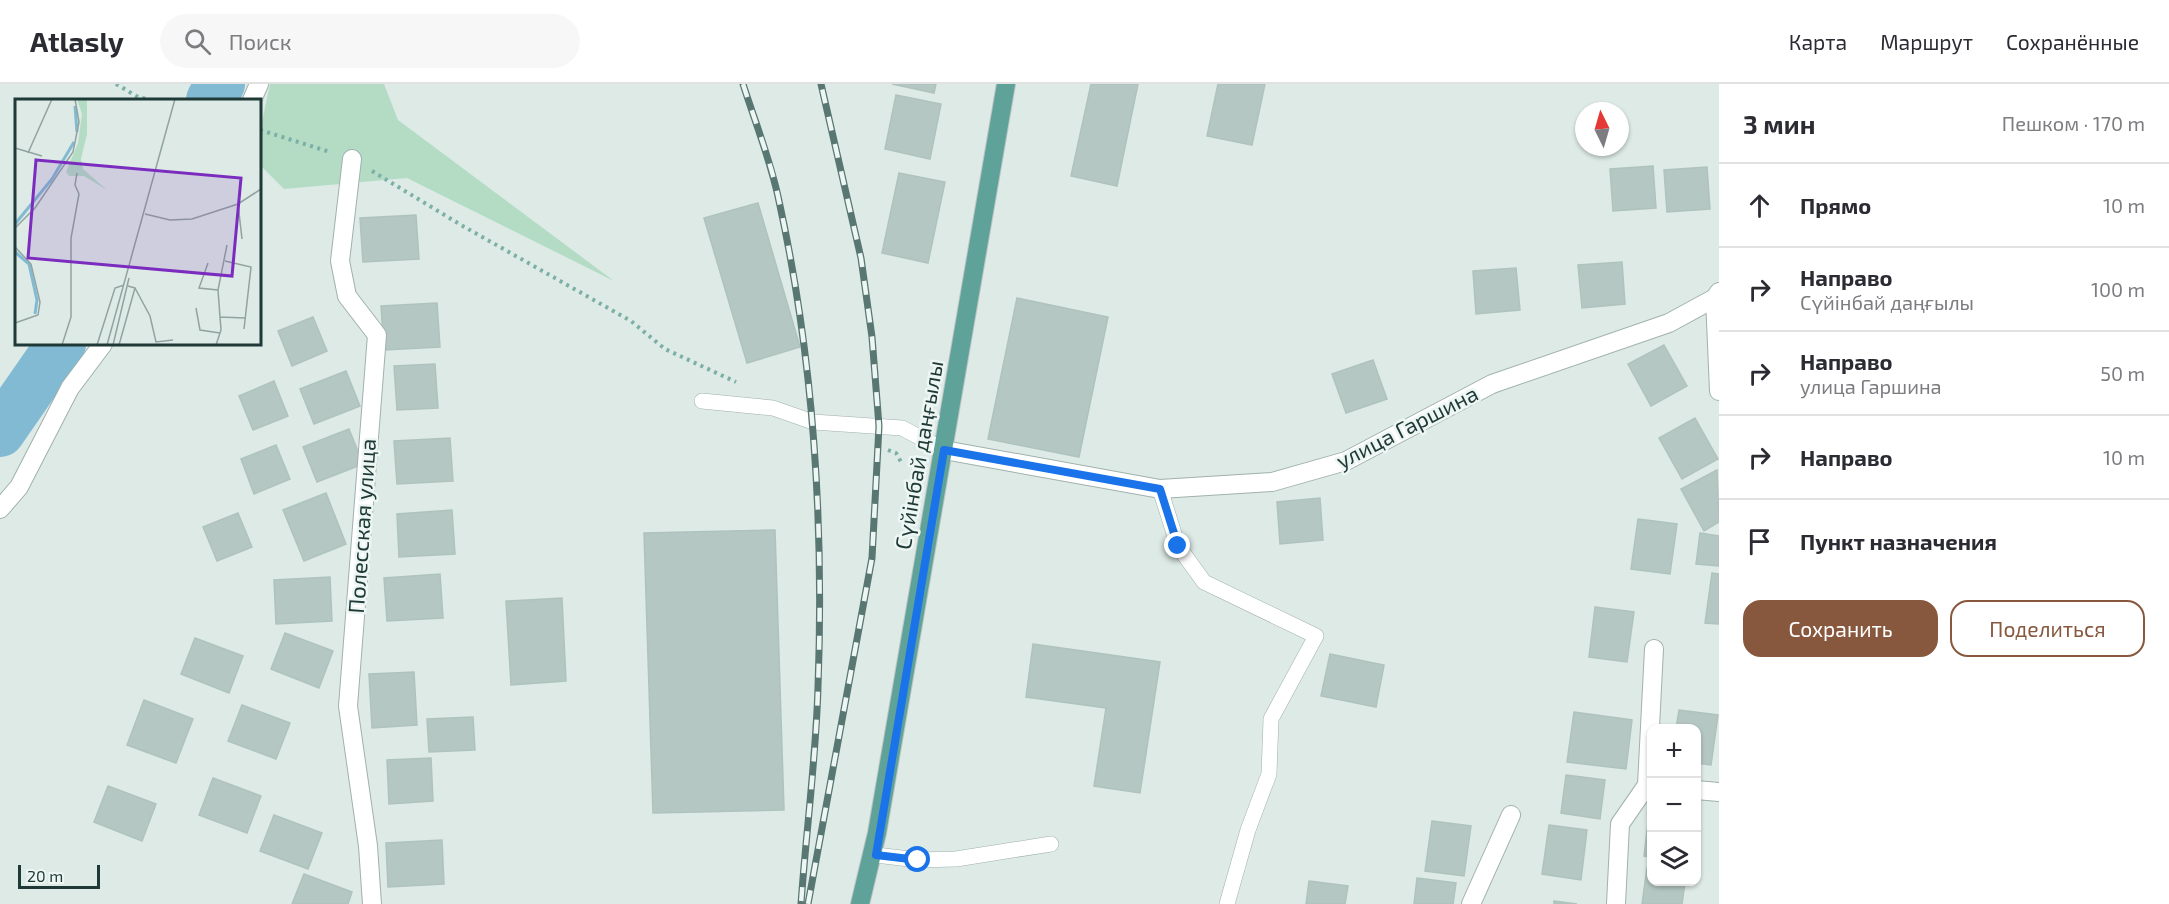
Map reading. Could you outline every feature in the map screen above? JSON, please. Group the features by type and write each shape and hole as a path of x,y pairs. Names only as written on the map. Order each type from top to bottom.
{"main road":[{"name":"Сүйінбай даңғылы","path":"860,904 877,833 1006,84"},
{"name":"Сүйінбай даңғылы","path":"871,904 877,833"}],"street":[{"path":"252,99 260,84"},
{"name":"Полесская улица","path":"352,159 340,261 347,296 377,335 348,706 368,846 372,904"},
{"name":"улица Гаршина","path":"944,450 1160,489 1272,482 1346,461 1492,384 1669,323 1717,295 1719,391"},
{"path":"0,509 19,487 70,388 102,345"},
{"path":"1649,778 1654,649"},
{"path":"1616,904 1620,824 1647,789"},
{"path":"1701,790 1719,792"},
{"path":"1471,904 1511,815"}],"lane":[{"path":"702,401 773,408 813,422 902,428 944,450"},
{"path":"1160,489 1178,546 1204,582 1316,636 1271,719 1269,774 1248,830 1227,904"},
{"path":"876,855 918,860 957,859 1051,844"}],"path":[{"path":"116,84 138,97 147,99"},
{"path":"261,130 352,159 461,225 631,321 665,349 740,383"},
{"path":"879,447 896,453 901,462"}],"green space":[{"path":"270,84 384,84 398,120 614,281 407,178 284,189 261,166 261,126"}],"building":[{"path":"892,84 936,84 934,93"},
{"path":"1091,84 1138,84 1117,186 1071,176"},
{"path":"1218,84 1265,84 1252,145 1207,136"},
{"path":"896,95 941,104 930,159 885,149"},
{"path":"1653,166 1656,208 1613,211 1610,169"},
{"path":"1707,167 1710,209 1667,212 1664,170"},
{"path":"899,173 945,182 928,263 882,253"},
{"path":"758,203 800,347 747,363 704,218"},
{"path":"416,215 419,259 363,262 360,218"},
{"path":"1622,262 1625,304 1582,308 1578,265"},
{"path":"1516,268 1520,310 1476,314 1473,271"},
{"path":"1017,298 1108,317 1079,457 988,439"},
{"path":"437,303 440,347 384,350 381,306"},
{"path":"313,317 327,351 292,366 278,331"},
{"path":"1664,345 1687,386 1651,406 1628,364"},
{"path":"1373,360 1387,399 1346,413 1332,374"},
{"path":"435,364 438,408 397,410 394,366"},
{"path":"346,371 360,406 314,424 300,389"},
{"path":"274,381 288,416 253,430 239,396"},
{"path":"1695,418 1718,459 1682,479 1659,438"},
{"path":"349,429 363,464 317,482 303,447"},
{"path":"450,438 453,481 397,484 394,441"},
{"path":"276,445 290,479 254,494 241,459"},
{"path":"1717,470 1719,522 1704,531 1681,489"},
{"path":"326,493 346,544 304,561 283,510"},
{"path":"1320,498 1323,540 1280,544 1277,502"},
{"path":"452,510 455,554 399,557 397,514"},
{"path":"238,513 252,547 217,561 203,527"},
{"path":"1638,519 1677,524 1670,574 1631,569"},
{"path":"775,530 784,810 653,813 644,533"},
{"path":"1700,533 1719,536 1719,566 1696,564"},
{"path":"1712,573 1719,574 1719,624 1705,623"},
{"path":"440,574 443,618 387,621 384,578"},
{"path":"330,577 332,621 276,624 274,580"},
{"path":"562,598 566,681 511,685 506,601"},
{"path":"1595,607 1634,612 1627,662 1589,657"},
{"path":"285,633 333,651 319,688 271,669"},
{"path":"195,638 243,656 229,693 181,674"},
{"path":"1033,644 1160,662 1140,793 1094,786 1106,708 1026,697"},
{"path":"1330,654 1384,665 1376,707 1321,696"},
{"path":"414,672 417,725 372,728 369,674"},
{"path":"144,700 193,719 176,763 127,745"},
{"path":"242,705 290,723 276,759 228,741"},
{"path":"1679,710 1718,715 1711,765 1701,764 1701,724 1677,724"},
{"path":"1574,712 1632,720 1626,769 1567,762"},
{"path":"473,717 475,750 429,752 427,719"},
{"path":"431,758 433,801 389,804 387,760"},
{"path":"1566,775 1605,780 1600,819 1561,813"},
{"path":"213,778 261,796 247,833 199,815"},
{"path":"108,786 156,804 142,841 94,822"},
{"path":"274,815 322,833 308,869 260,851"},
{"path":"1432,821 1471,826 1464,876 1425,871"},
{"path":"1549,825 1587,830 1581,880 1542,874"},
{"path":"1647,832 1647,856 1644,856"},
{"path":"442,840 444,884 388,887 386,843"},
{"path":"1647,868 1647,886 1684,886 1682,904 1642,904"},
{"path":"304,874 352,892 348,904 292,904"},
{"path":"1417,878 1456,883 1453,904 1414,904"},
{"path":"1309,881 1348,886 1345,904 1306,904"},
{"path":"1554,901 1577,904 1554,904"}],"waterway":[{"path":"212,99 220,84"},
{"path":"0,432 60,345"}],"railway":[{"path":"743,84 772,171 791,261 801,321 814,442 819,565 818,687 801,904"},
{"path":"808,904 872,558 879,426 872,337 861,258 821,84"}],"route":[{"path":"918,860 876,855 877,833 944,450 1160,489 1178,546"}]}
